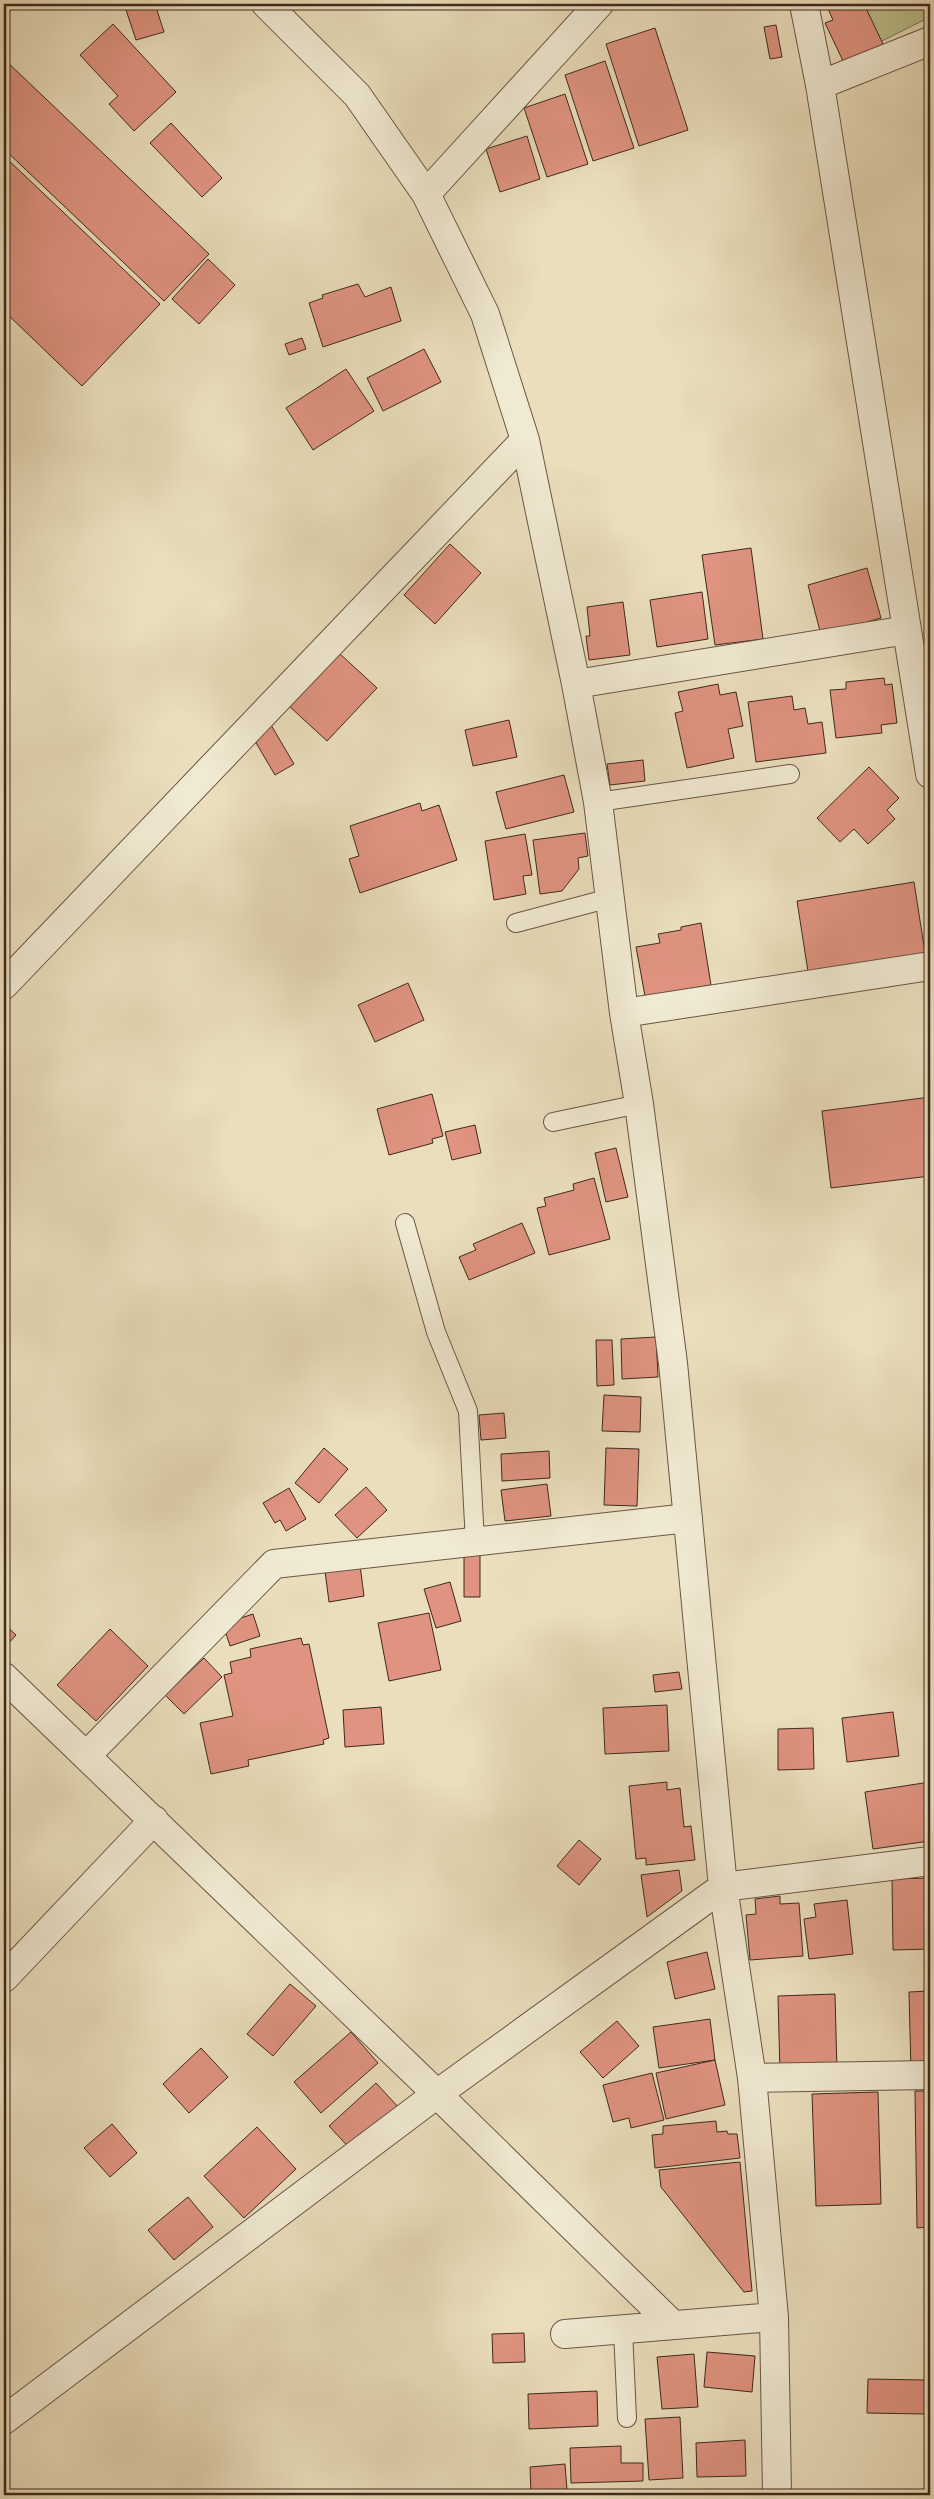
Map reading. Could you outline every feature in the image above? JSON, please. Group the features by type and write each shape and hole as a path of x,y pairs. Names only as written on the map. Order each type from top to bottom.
{"street":[{"path":"266,4 358,95 426,194 485,314 525,440 576,684 598,802 624,1013 640,1104 673,1363 723,1887 752,2078 774,2317 777,2495"},
{"path":"426,194 599,4"},
{"path":"804,4 820,85 930,774"},
{"path":"820,85 930,41"},
{"path":"4,985 525,440"},
{"path":"576,684 907,630"},
{"path":"624,1013 930,966"},
{"path":"86,1756 274,1564 688,1518"},
{"path":"4,1677 437,2094 673,2326"},
{"path":"4,1978 154,1820"},
{"path":"4,2420 437,2094 723,1887 930,1861"},
{"path":"752,2078 930,2075"},
{"path":"565,2334 774,2317"}],"lane":[{"path":"598,802 790,774"},
{"path":"516,923 610,898"},
{"path":"553,1122 640,1104"},
{"path":"405,1223 436,1332 468,1411 475,1542"},
{"path":"623,2330 627,2418"}],"green space":[{"path":"857,4 930,4 930,17 862,51"}],"building":[{"path":"124,4 155,4 164,32 136,40"},
{"path":"826,4 864,4 883,44 844,63 825,23 833,20"},
{"path":"113,24 176,92 134,131 109,104 118,96 80,55"},
{"path":"776,25 782,57 770,59 764,27"},
{"path":"655,28 688,130 639,146 606,44"},
{"path":"4,59 209,254 164,301 4,149"},
{"path":"605,61 634,148 593,161 565,75"},
{"path":"565,94 588,164 547,177 524,108"},
{"path":"171,123 222,178 202,197 150,143"},
{"path":"527,136 540,179 500,192 486,149"},
{"path":"4,156 160,304 82,386 4,311"},
{"path":"208,259 235,285 199,324 172,299"},
{"path":"358,284 365,297 391,287 401,321 323,347 309,303 323,298 322,295"},
{"path":"302,338 306,349 289,355 285,344"},
{"path":"424,349 441,382 383,411 367,378"},
{"path":"346,369 374,411 313,450 286,408"},
{"path":"450,544 481,573 435,624 404,595"},
{"path":"751,548 763,639 715,645 702,555"},
{"path":"867,568 881,618 821,635 808,585"},
{"path":"702,592 708,639 657,647 650,600"},
{"path":"623,602 630,655 589,660 586,636 590,636 587,607"},
{"path":"339,653 377,688 327,741 289,706"},
{"path":"884,678 885,685 892,684 897,723 881,725 882,733 836,738 830,690 846,689 846,682"},
{"path":"718,684 720,695 736,692 743,726 728,729 734,758 687,768 675,713 683,711 678,692"},
{"path":"792,696 794,710 805,708 808,724 822,722 826,753 756,762 748,702"},
{"path":"509,720 517,757 473,766 465,730"},
{"path":"271,725 294,764 275,775 252,736"},
{"path":"643,760 645,781 610,785 607,764"},
{"path":"869,767 899,798 887,810 895,819 868,844 854,829 840,842 817,818"},
{"path":"564,775 574,812 506,829 496,792"},
{"path":"420,803 422,811 439,805 457,860 360,893 349,859 359,856 350,826"},
{"path":"585,833 588,856 578,858 579,869 562,891 540,894 533,840"},
{"path":"525,834 532,875 523,876 526,894 494,900 485,841"},
{"path":"914,882 926,959 809,978 797,901"},
{"path":"701,923 711,985 645,996 636,947 660,943 658,934 681,930 681,927"},
{"path":"408,983 424,1020 375,1042 358,1005"},
{"path":"432,1094 443,1136 432,1139 433,1143 389,1155 377,1109"},
{"path":"930,1097 930,1176 831,1188 822,1111"},
{"path":"475,1125 481,1153 452,1160 445,1132"},
{"path":"616,1148 628,1197 606,1202 595,1153"},
{"path":"594,1178 610,1239 549,1255 537,1208 546,1206 544,1198 574,1190 573,1184"},
{"path":"522,1223 535,1253 469,1280 459,1257 476,1250 473,1244"},
{"path":"656,1337 658,1377 622,1379 621,1339"},
{"path":"596,1340 612,1340 614,1385 597,1386"},
{"path":"604,1395 641,1397 640,1432 602,1431"},
{"path":"504,1413 506,1438 481,1440 479,1415"},
{"path":"324,1448 348,1469 319,1503 295,1483"},
{"path":"606,1448 639,1449 637,1506 604,1505"},
{"path":"549,1451 550,1478 502,1481 501,1454"},
{"path":"547,1484 551,1516 505,1521 501,1490"},
{"path":"366,1487 387,1510 357,1538 335,1515"},
{"path":"289,1488 306,1519 286,1531 280,1520 275,1523 263,1503"},
{"path":"480,1552 480,1597 464,1597 464,1553"},
{"path":"360,1565 364,1596 329,1602 325,1571"},
{"path":"450,1582 461,1621 436,1628 424,1589"},
{"path":"429,1613 441,1670 389,1681 378,1623"},
{"path":"253,1614 260,1636 230,1646 223,1624"},
{"path":"4,1624 16,1635 7,1645 4,1643"},
{"path":"110,1629 148,1666 96,1721 57,1685"},
{"path":"301,1638 303,1645 309,1644 329,1738 323,1740 324,1744 248,1760 249,1766 211,1774 200,1723 233,1716 224,1675 232,1673 230,1662 251,1657 250,1649"},
{"path":"204,1658 222,1677 184,1714 165,1695"},
{"path":"679,1672 682,1689 655,1692 653,1675"},
{"path":"667,1705 669,1751 605,1754 603,1708"},
{"path":"381,1707 384,1744 345,1747 343,1710"},
{"path":"893,1712 899,1756 847,1762 842,1718"},
{"path":"813,1728 814,1769 778,1770 778,1729"},
{"path":"667,1782 667,1790 680,1788 684,1827 691,1826 695,1860 646,1865 646,1858 636,1859 629,1786"},
{"path":"930,1782 930,1841 873,1849 865,1792"},
{"path":"579,1840 601,1859 579,1885 557,1866"},
{"path":"679,1870 682,1891 647,1917 641,1875"},
{"path":"929,1878 930,1949 893,1950 892,1879"},
{"path":"780,1896 780,1904 799,1903 803,1956 750,1960 746,1915 756,1914 755,1899"},
{"path":"847,1900 853,1954 809,1959 804,1919 816,1917 814,1904"},
{"path":"707,1952 715,1989 675,1999 667,1962"},
{"path":"290,1984 316,2006 273,2056 247,2034"},
{"path":"930,1991 930,2070 911,2071 909,1992"},
{"path":"835,1994 837,2071 780,2073 778,1996"},
{"path":"710,2019 715,2060 659,2068 653,2027"},
{"path":"617,2021 639,2046 603,2078 580,2052"},
{"path":"351,2032 378,2063 321,2113 294,2082"},
{"path":"201,2048 228,2077 189,2113 163,2084"},
{"path":"715,2060 725,2105 666,2119 656,2073"},
{"path":"652,2073 664,2120 631,2128 629,2118 613,2122 603,2085"},
{"path":"376,2083 400,2109 353,2152 329,2126"},
{"path":"915,2091 930,2091 930,2227 917,2228"},
{"path":"878,2092 881,2204 816,2206 812,2094"},
{"path":"716,2121 717,2132 727,2131 728,2134 737,2134 740,2158 655,2168 652,2135 663,2134 663,2126"},
{"path":"112,2124 137,2153 110,2177 84,2148"},
{"path":"257,2127 296,2169 244,2218 204,2176"},
{"path":"740,2162 752,2291 744,2292 661,2187 659,2170"},
{"path":"188,2197 213,2227 174,2260 148,2230"},
{"path":"524,2333 525,2362 493,2363 492,2334"},
{"path":"707,2352 755,2356 752,2392 704,2387"},
{"path":"694,2354 698,2407 662,2409 657,2357"},
{"path":"868,2379 925,2380 925,2414 867,2413"},
{"path":"597,2391 598,2426 529,2429 528,2394"},
{"path":"680,2417 683,2478 649,2480 645,2419"},
{"path":"745,2440 746,2476 697,2477 696,2443"},
{"path":"621,2446 621,2463 643,2463 643,2481 571,2483 570,2448"},
{"path":"565,2464 567,2490 531,2493 530,2467"}]}
